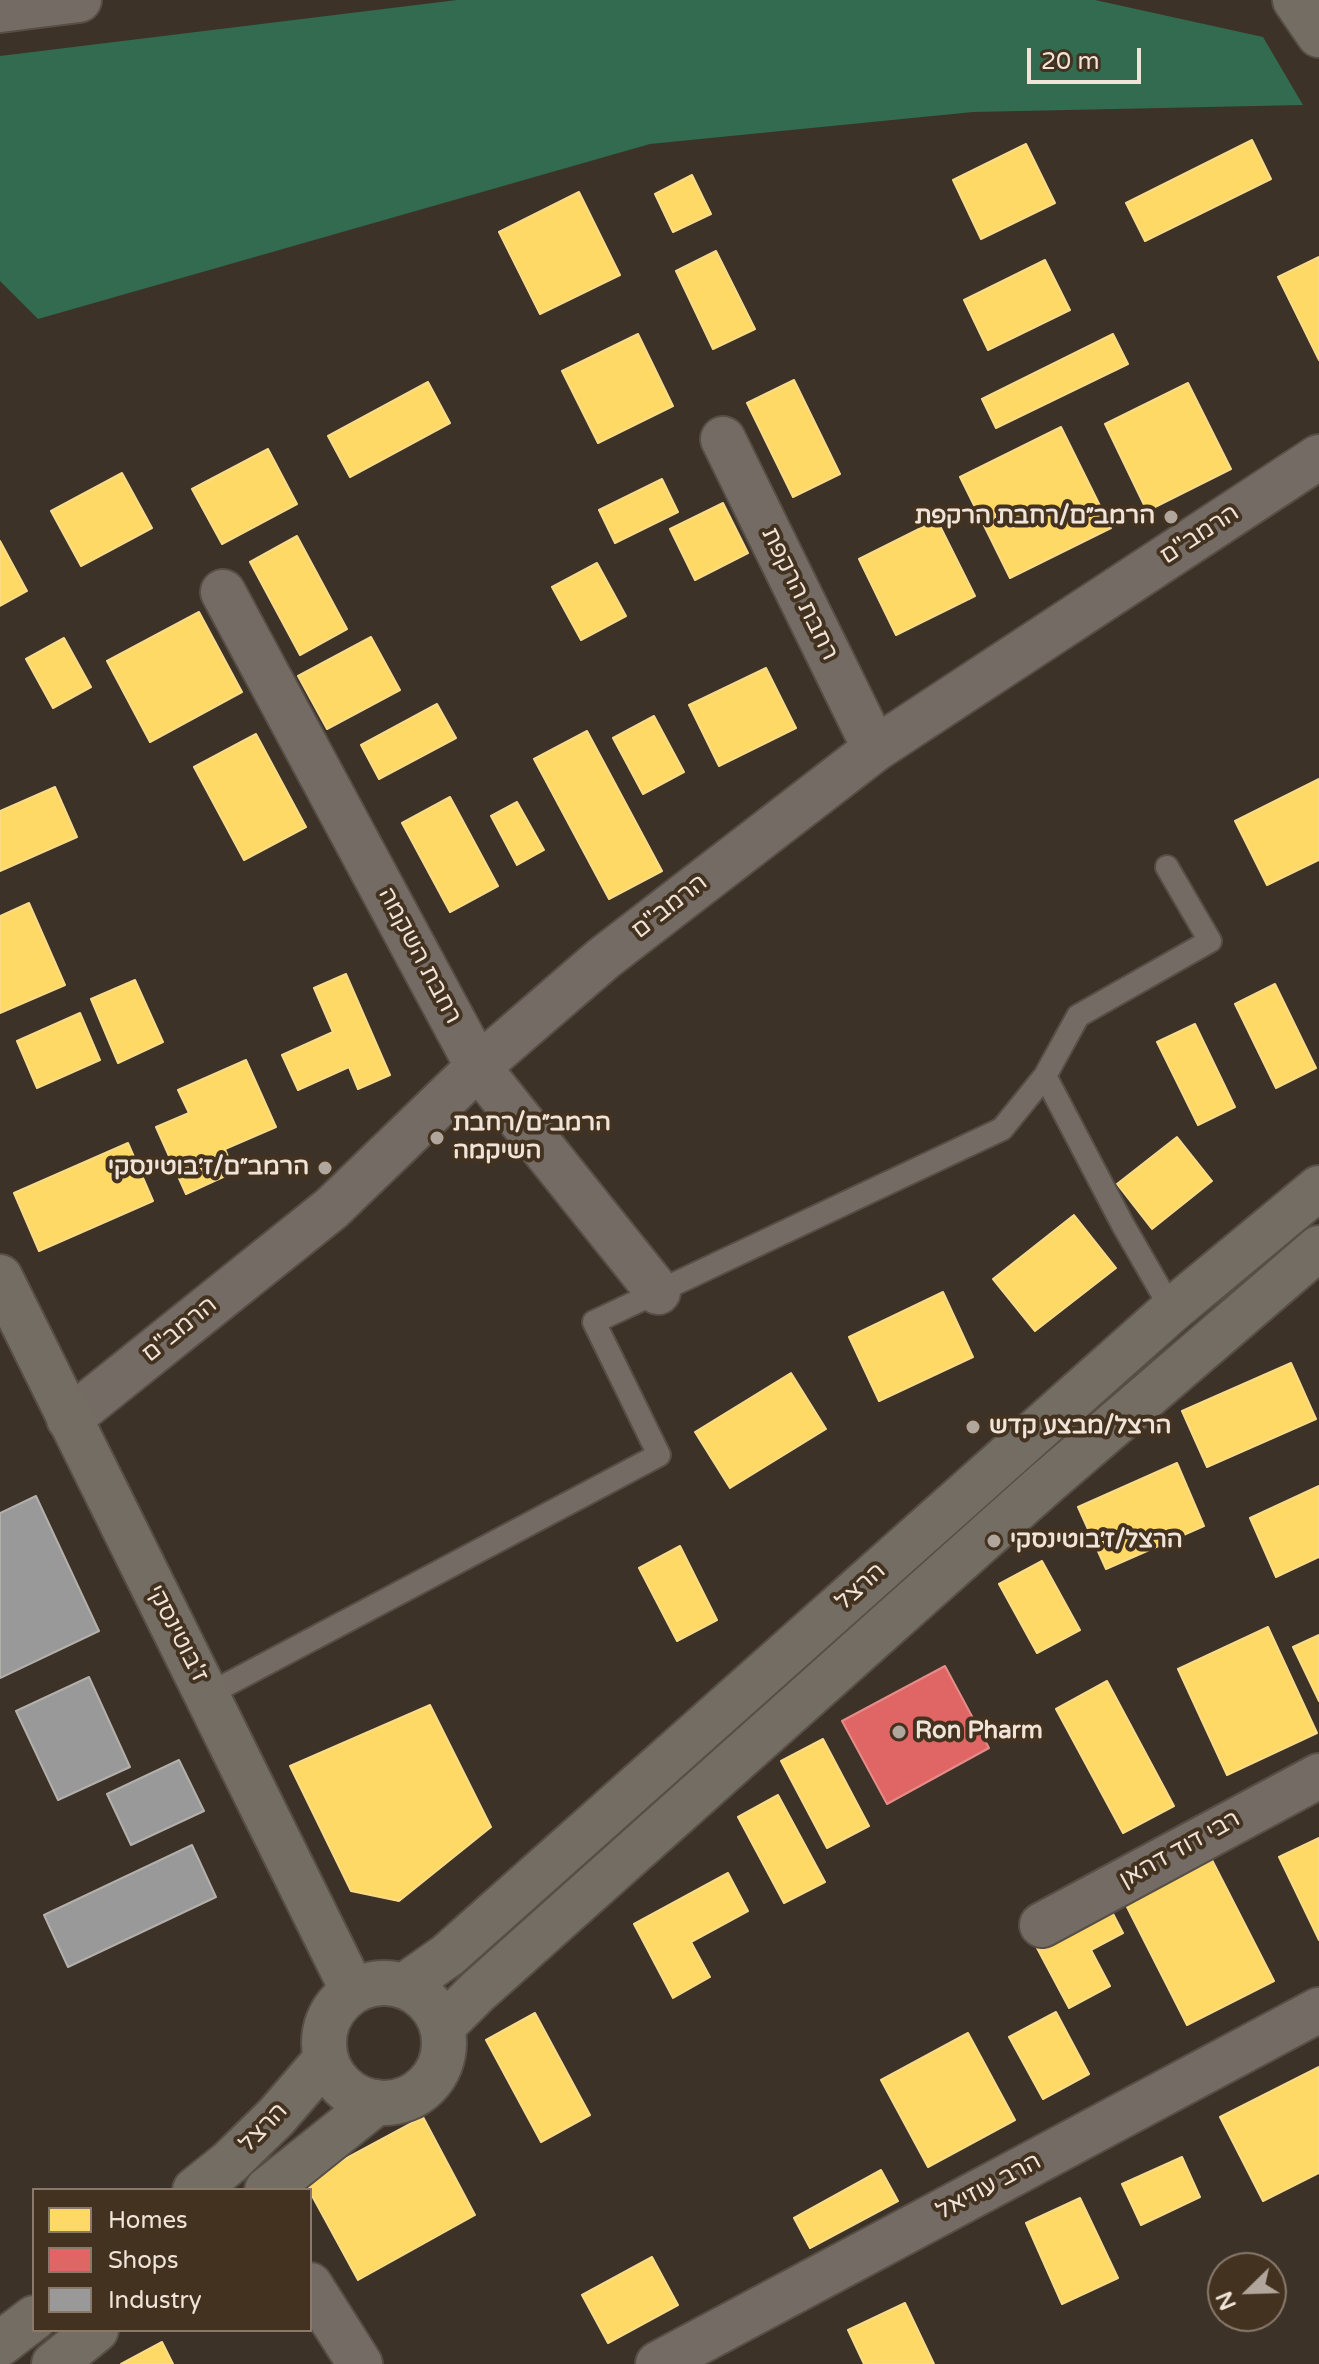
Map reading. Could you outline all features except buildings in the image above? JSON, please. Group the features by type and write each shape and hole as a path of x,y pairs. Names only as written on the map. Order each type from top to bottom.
{"main road":[{"path":"1295,0 1319,35"},
{"name":"הרצל","path":"404,1986 448,1955 1172,1310 1319,1188"},
{"name":"הרצל","path":"442,2027 488,1982 1045,1484 1319,1248"},
{"name":"ז'בוטינסקי","path":"0,1277 353,1991"},
{"path":"378,1983 404,1986 421,1995 434,2010 442,2027 444,2047 439,2066 429,2082 415,2094 396,2102 360,2098 345,2088 326,2059 326,2027 332,2013 353,1991 378,1983"},
{"name":"הרצל","path":"198,2188 230,2162 276,2117 326,2059"},
{"name":"הרצל","path":"270,2188 377,2102"},
{"path":"0,2344 32,2320"},
{"path":"54,2364 94,2332"}],"street":[{"path":"0,10 79,0"},
{"name":"רחבת הרקפת","path":"723,439 875,749"},
{"name":"הרמב\"ם","path":"69,1419 332,1208 478,1067 604,958 875,749 1319,457"},
{"name":"רחבת השקמה","path":"223,592 478,1067 658,1292"},
{"name":"רבי דוד דהאן","path":"1042,1925 1319,1776"},
{"name":"הרב עוזיאל","path":"658,2364 1319,2010"},
{"path":"312,2288 360,2364"}],"lane":[{"path":"207,1695 659,1455 594,1322 1002,1129 1045,1076 1078,1016 1210,941 1167,867"},
{"path":"1045,1076 1123,1225 1172,1310"}],"green space":[{"path":"457,0 1095,0 1263,37 1303,105 973,112 650,144 38,319 0,281 0,56"}],"place":[{"name":"הרמב״ם/רחבת הרקפת","path":"1171,517"},
{"name":"הרמב״ם/רחבת השיקמה","path":"437,1138"},
{"name":"הרמב״ם/ז׳בוטינסקי","path":"325,1168"},
{"name":"הרצל/מבצע קדש","path":"973,1427"},
{"name":"הרצל/ז׳בוטינסקי","path":"994,1541"},
{"name":"Ron Pharm","path":"899,1732"}]}
